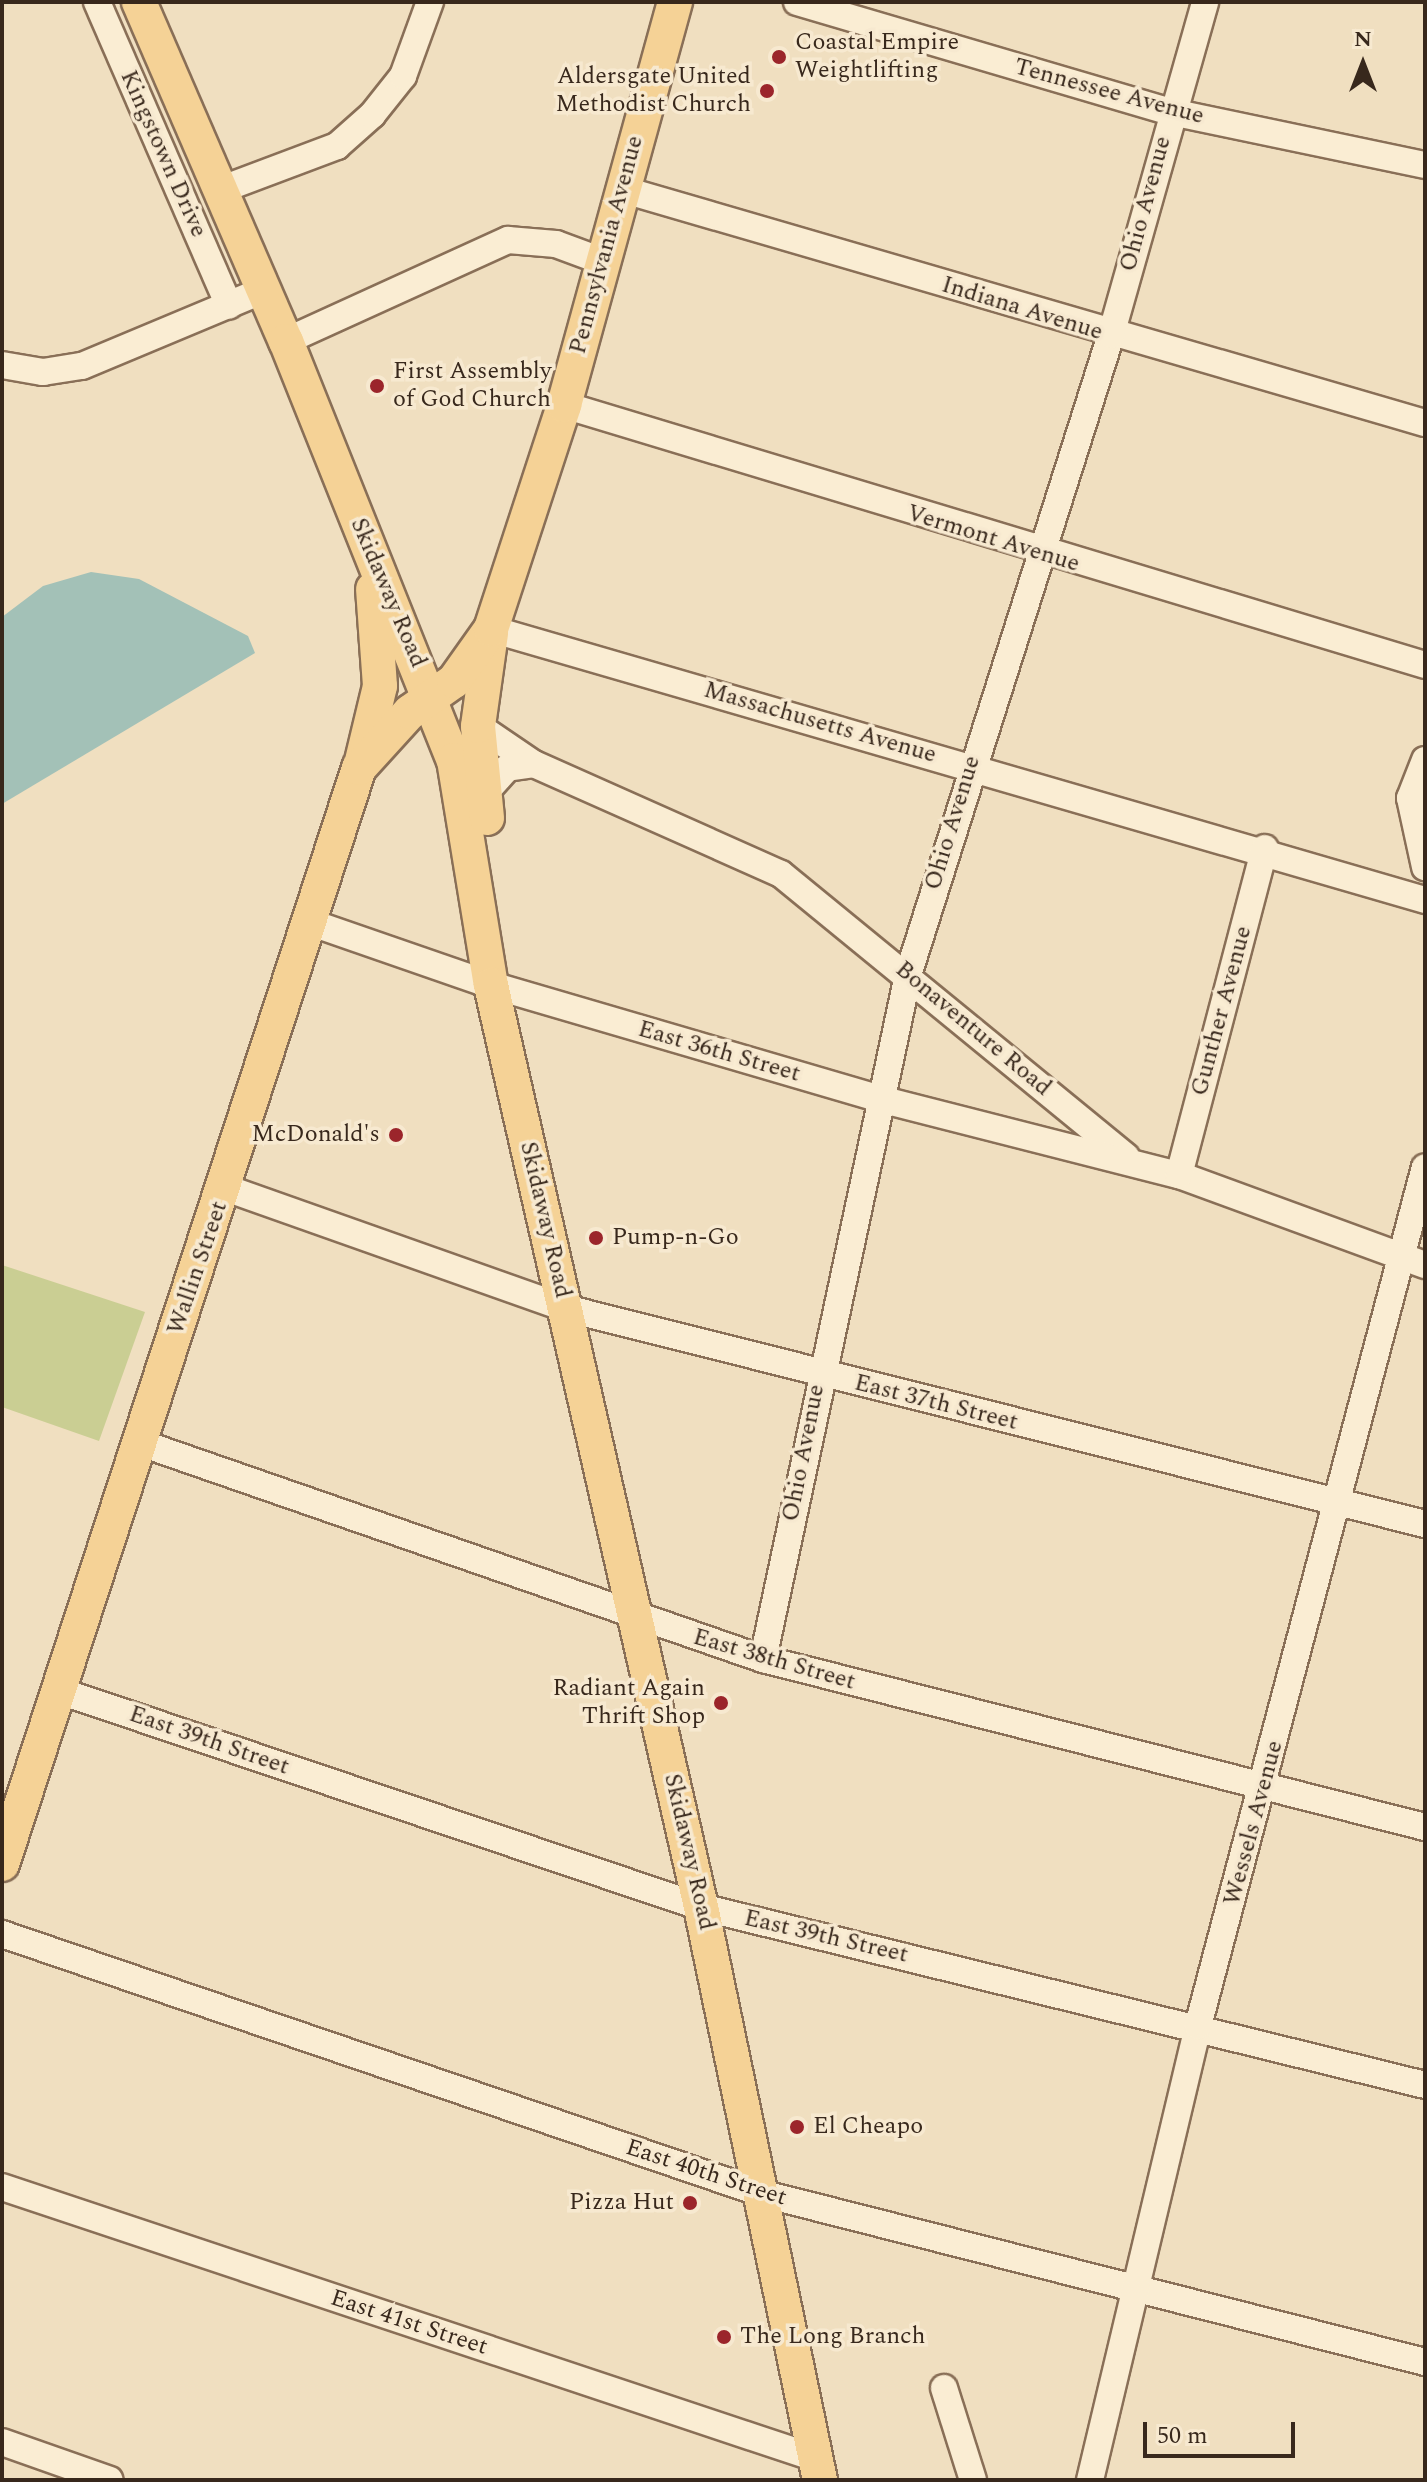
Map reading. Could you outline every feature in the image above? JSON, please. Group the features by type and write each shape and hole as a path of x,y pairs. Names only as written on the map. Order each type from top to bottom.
{"main road":[{"name":"Skidaway Road","path":"139,2 286,341 432,698 454,760 491,985 701,1907 764,2194 818,2469"},
{"name":"Pennsylvania Avenue","path":"432,698 472,663 491,629 564,405 621,189 675,2"},
{"path":"359,768 380,686 374,561"},
{"path":"485,950 496,921 478,726 491,629"},
{"name":"Wallin Street","path":"2,1864 138,1442 226,1188 359,768 432,698"}],"street":[{"name":"Kingstown Drive","path":"97,2 229,306"},
{"path":"220,190 337,146 372,115 403,76 430,2"},
{"name":"Tennessee Avenue","path":"797,2 1171,112 1425,165"},
{"name":"Ohio Avenue","path":"763,1659 820,1374 884,1100 908,975 970,766 1111,335 1171,112 1205,2"},
{"name":"Indiana Avenue","path":"621,189 1111,335 1425,423"},
{"path":"286,341 508,240 556,244 602,261"},
{"path":"2,365 43,372 82,366 264,290"},
{"name":"Vermont Avenue","path":"564,405 1039,554 1425,665"},
{"name":"Massachusetts Avenue","path":"491,629 1265,848 1425,900"},
{"name":"Bonaventure Road","path":"478,726 534,764 781,874 908,975 1131,1161 1179,1175 1425,1265"},
{"path":"1425,760 1410,798 1425,867"},
{"path":"483,795 507,768 534,764"},
{"name":"Gunther Avenue","path":"1179,1175 1265,848"},
{"name":"East 36th Street","path":"312,923 491,985 884,1100 1131,1161"},
{"name":"Wessels Avenue","path":"1090,2480 1198,2026 1265,1786 1396,1255 1425,1167"},
{"name":"East 37th Street","path":"226,1188 565,1308 1425,1524"},
{"name":"East 38th Street","path":"138,1442 637,1619 763,1659 1425,1827"},
{"name":"East 39th Street","path":"57,1690 701,1907 1198,2026 1425,2085"},
{"name":"East 40th Street","path":"2,1934 764,2194 1425,2362"},
{"name":"East 41st Street","path":"2,2187 818,2469"},
{"path":"944,2388 973,2480"},
{"path":"2,2442 110,2480"}],"green space":[{"path":"2,1265 145,1312 99,1441 2,1407"}],"water":[{"path":"91,572 139,579 248,636 255,653 2,804 2,617 43,586"}],"place":[{"name":"Coastal Empire Weightlifting","path":"779,57"},
{"name":"Aldersgate United Methodist Church","path":"767,91"},
{"name":"First Assembly of God Church","path":"377,386"},
{"name":"McDonald's","path":"396,1135"},
{"name":"Pump-n-Go","path":"596,1238"},
{"name":"Radiant Again Thrift Shop","path":"721,1703"},
{"name":"El Cheapo","path":"797,2127"},
{"name":"Pizza Hut","path":"690,2203"},
{"name":"The Long Branch","path":"724,2337"}]}
